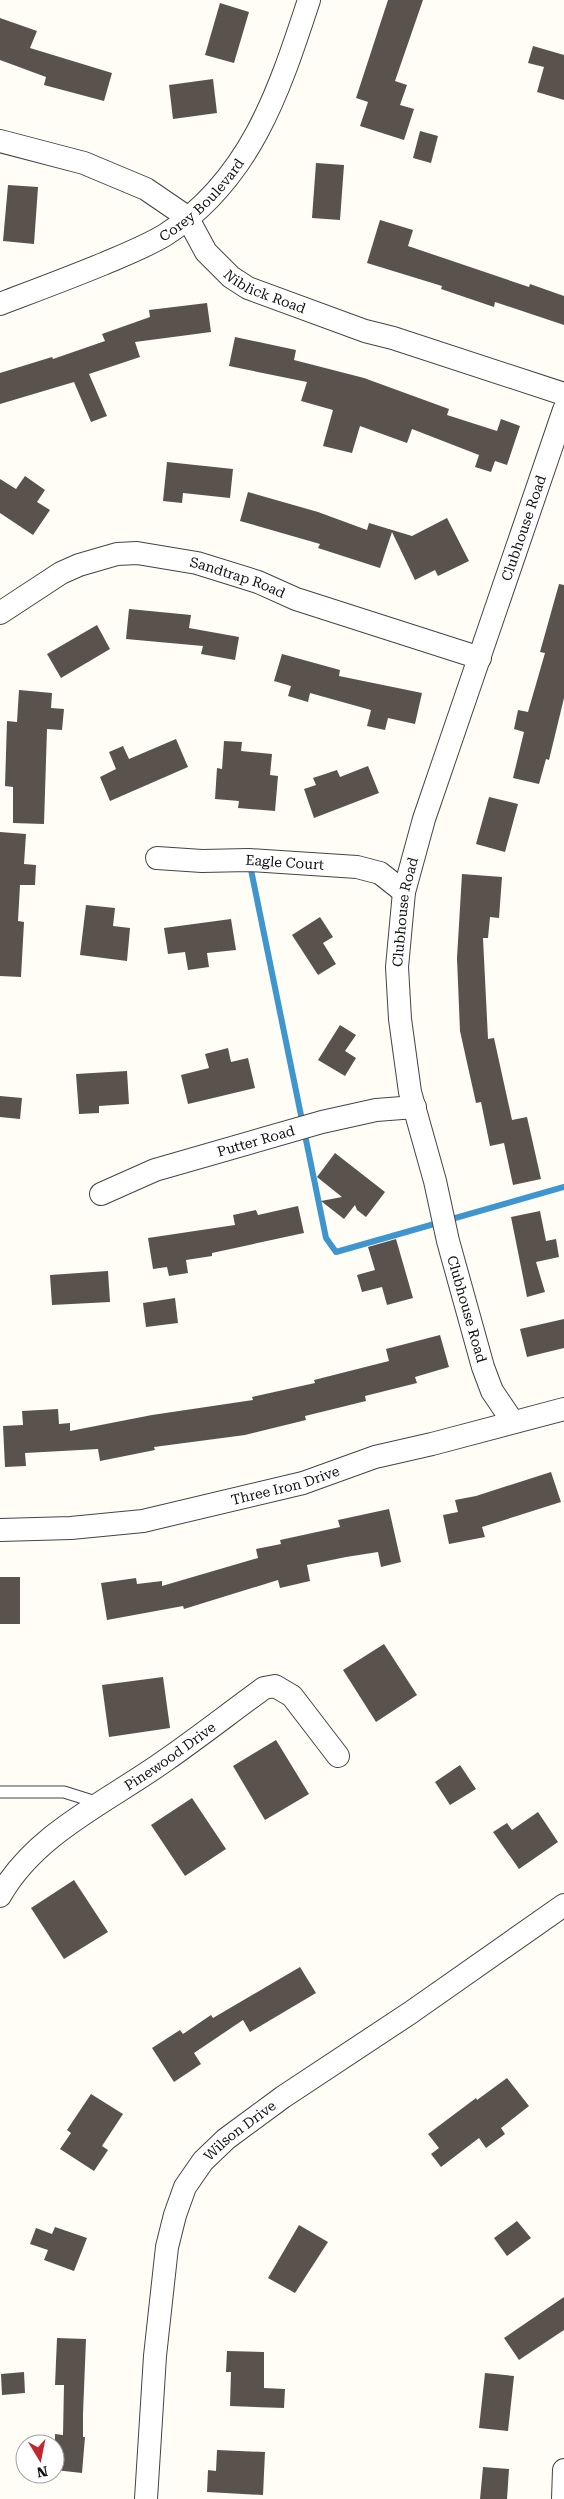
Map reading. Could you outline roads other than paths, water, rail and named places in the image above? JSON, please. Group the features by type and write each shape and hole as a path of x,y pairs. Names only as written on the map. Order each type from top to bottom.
{"street":[{"name":"Corey Boulevard","path":"0,304 141,248 166,234 187,218 225,180 257,135 280,88 309,0"},
{"name":"Niblick Road","path":"0,141 84,163 146,189 187,218 206,252 231,277 248,288 365,331 393,338 564,394"},
{"name":"Clubhouse Road","path":"513,1422 492,1391 483,1367 448,1242 406,1069 397,993 397,966 404,892 450,739 480,658 504,580 533,505 544,464 564,410"},
{"name":"Sandtrap Road","path":"0,613 61,574 79,565 117,554 138,553 197,563 258,582 296,599 480,658"},
{"name":"Eagle Court","path":"157,858 202,861 249,860 357,867 380,873 404,892"},
{"name":"Putter Road","path":"101,1194 155,1170 322,1122 376,1110 415,1107"},
{"name":"Three Iron Drive","path":"0,1530 71,1528 143,1520 303,1483 375,1457 564,1409"},
{"name":"Pinewood Drive","path":"0,1896 18,1869 70,1823 166,1761 264,1688 275,1686 292,1696 338,1756"},
{"name":"Wilson Drive","path":"146,2499 149,2436 163,2273 175,2215 185,2187 199,2168 226,2139 283,2097 410,2013 564,1905"},
{"path":"563,2499 564,2470"}],"lane":[{"path":"0,1792 64,1792 101,1803"}],"waterway":[{"path":"250,865 326,1238 336,1252 564,1187"}]}
